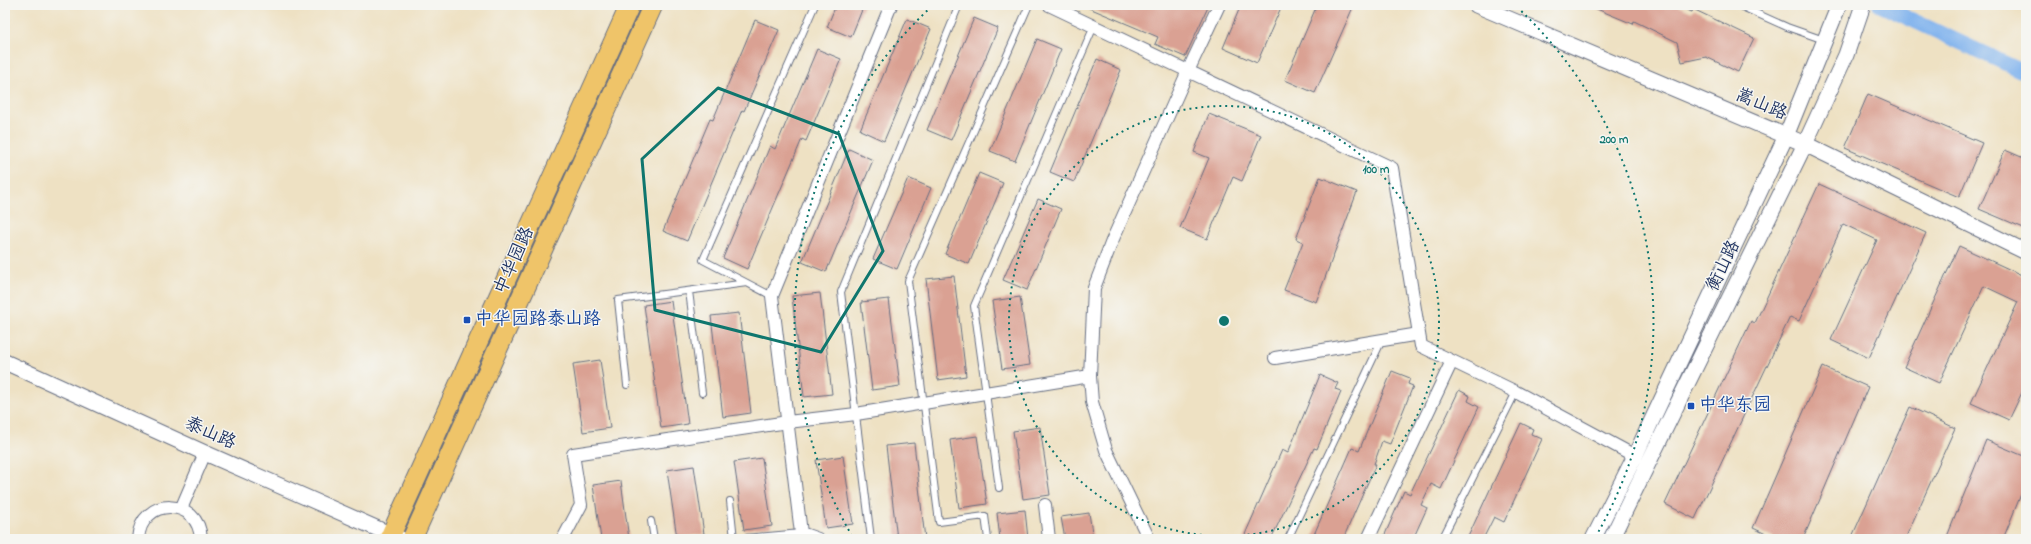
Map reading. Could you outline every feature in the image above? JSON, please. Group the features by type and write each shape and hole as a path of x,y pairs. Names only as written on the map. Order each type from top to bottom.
{"main road":[{"name":"中华园路","path":"394,538 630,5"},
{"name":"中华园路","path":"412,539 653,5"}],"street":[{"path":"810,537 788,422 772,296 892,5"},
{"path":"1049,5 1392,168 1421,346 1516,392 1635,456"},
{"path":"1149,539 1106,450 1092,402 1090,376 1094,288 1112,242 1188,71 1220,5"},
{"name":"嵩山路","path":"1476,5 1804,144 2026,252"},
{"name":"衡山路","path":"1610,539 1804,144 1846,55 1863,5"},
{"name":"衡山路","path":"1593,539 1635,456 1786,136 1836,12"},
{"path":"1275,358 1419,334"},
{"path":"1368,539 1452,361"},
{"name":"泰山路","path":"5,362 394,538"},
{"path":"563,539 581,505 573,454 788,422 856,414 1090,376"},
{"path":"181,509 205,453"},
{"path":"1044,505 1049,539"},
{"path":"138,539 139,530 145,518 156,510 168,507 181,509 191,516 198,526 201,539"}],"lane":[{"path":"772,296 703,260 815,5"},
{"path":"871,539 841,292 959,5"},
{"path":"988,539 985,516 939,522 908,281 1029,5"},
{"path":"1738,5 1825,40"},
{"path":"998,488 974,306 1094,26"},
{"path":"627,385 618,300 747,283"},
{"path":"689,291 702,393"},
{"path":"1288,539 1382,340"},
{"path":"1442,539 1516,392"},
{"path":"730,501 734,539 810,537"},
{"path":"651,521 654,539"}],"highlighted area":[{"path":"718,88 839,134 883,251 821,352 655,310 642,159"}],"building":[{"path":"836,5 864,5 851,37 827,27"},
{"path":"1082,5 1209,5 1185,57 1155,44 1158,37"},
{"path":"1241,5 1282,5 1257,63 1223,48"},
{"path":"1317,5 1354,5 1315,93 1285,80"},
{"path":"1587,5 1675,5 1692,12 1693,9 1754,38 1738,72 1706,57 1682,62 1677,42 1634,21 1633,24"},
{"path":"974,18 998,28 951,140 927,130"},
{"path":"907,19 931,29 884,141 860,130"},
{"path":"755,20 779,30 744,111 742,110 687,241 663,231 710,119 713,120"},
{"path":"1037,39 1061,49 1015,161 990,151"},
{"path":"817,49 841,59 806,141 802,139 747,269 723,258 770,146 775,149"},
{"path":"1097,59 1121,70 1074,182 1050,172"},
{"path":"1868,94 1982,143 1959,197 1845,148"},
{"path":"1209,114 1261,135 1242,181 1233,177 1207,239 1180,228 1209,158 1194,152"},
{"path":"849,149 873,160 826,272 802,262"},
{"path":"2005,150 2026,159 2026,229 1979,209"},
{"path":"979,173 1003,183 969,264 945,254"},
{"path":"1320,177 1357,192 1316,302 1284,290 1303,242 1296,239"},
{"path":"908,178 931,188 897,269 873,259"},
{"path":"1819,184 1926,233 1869,358 1831,340 1877,240 1843,224 1799,321 1790,317 1695,519 1665,504 1751,321 1755,323"},
{"path":"1038,199 1061,209 1027,290 1003,280"},
{"path":"1959,246 2026,277 2026,384 2009,420 1971,403 2018,302 1984,286 1939,383 1904,367"},
{"path":"954,276 966,376 938,380 926,279"},
{"path":"820,293 832,394 804,397 792,296"},
{"path":"1020,297 1030,365 1002,369 992,301"},
{"path":"889,299 900,386 872,390 861,302"},
{"path":"671,301 688,424 661,428 644,305"},
{"path":"739,313 751,413 723,417 711,316"},
{"path":"600,360 610,428 583,432 573,364"},
{"path":"1823,367 1868,387 1803,539 1777,539 1753,528"},
{"path":"1392,371 1410,378 1408,384 1413,386 1390,444 1382,441 1374,464 1376,464 1343,539 1312,539 1352,448 1359,451"},
{"path":"1320,375 1338,383 1335,389 1341,391 1317,449 1314,448 1271,539 1243,539 1282,450 1288,453"},
{"path":"1459,390 1470,396 1468,401 1479,407 1441,489 1431,484 1421,505 1427,508 1413,539 1383,539 1404,491 1410,494"},
{"path":"1910,407 1955,428 1905,539 1851,539"},
{"path":"1521,423 1533,429 1531,434 1542,439 1504,522 1494,517 1483,539 1467,539"},
{"path":"1040,427 1050,495 1023,499 1013,431"},
{"path":"977,436 987,504 959,508 950,440"},
{"path":"1986,440 2026,457 2026,482 2003,539 1946,539"},
{"path":"914,443 925,539 897,539 886,446"},
{"path":"843,456 853,524 826,528 816,460"},
{"path":"762,458 772,526 744,530 734,462"},
{"path":"694,466 704,534 677,538 667,470"},
{"path":"621,481 629,539 601,539 593,485"},
{"path":"1025,510 1028,539 1000,539 997,513"},
{"path":"1089,513 1093,539 1065,539 1061,517"}],"waterway":[{"path":"1880,5 2026,73"}],"place":[{"name":"中华园路泰山路","path":"467,320"},
{"name":"中华东园","path":"1691,406"}]}
